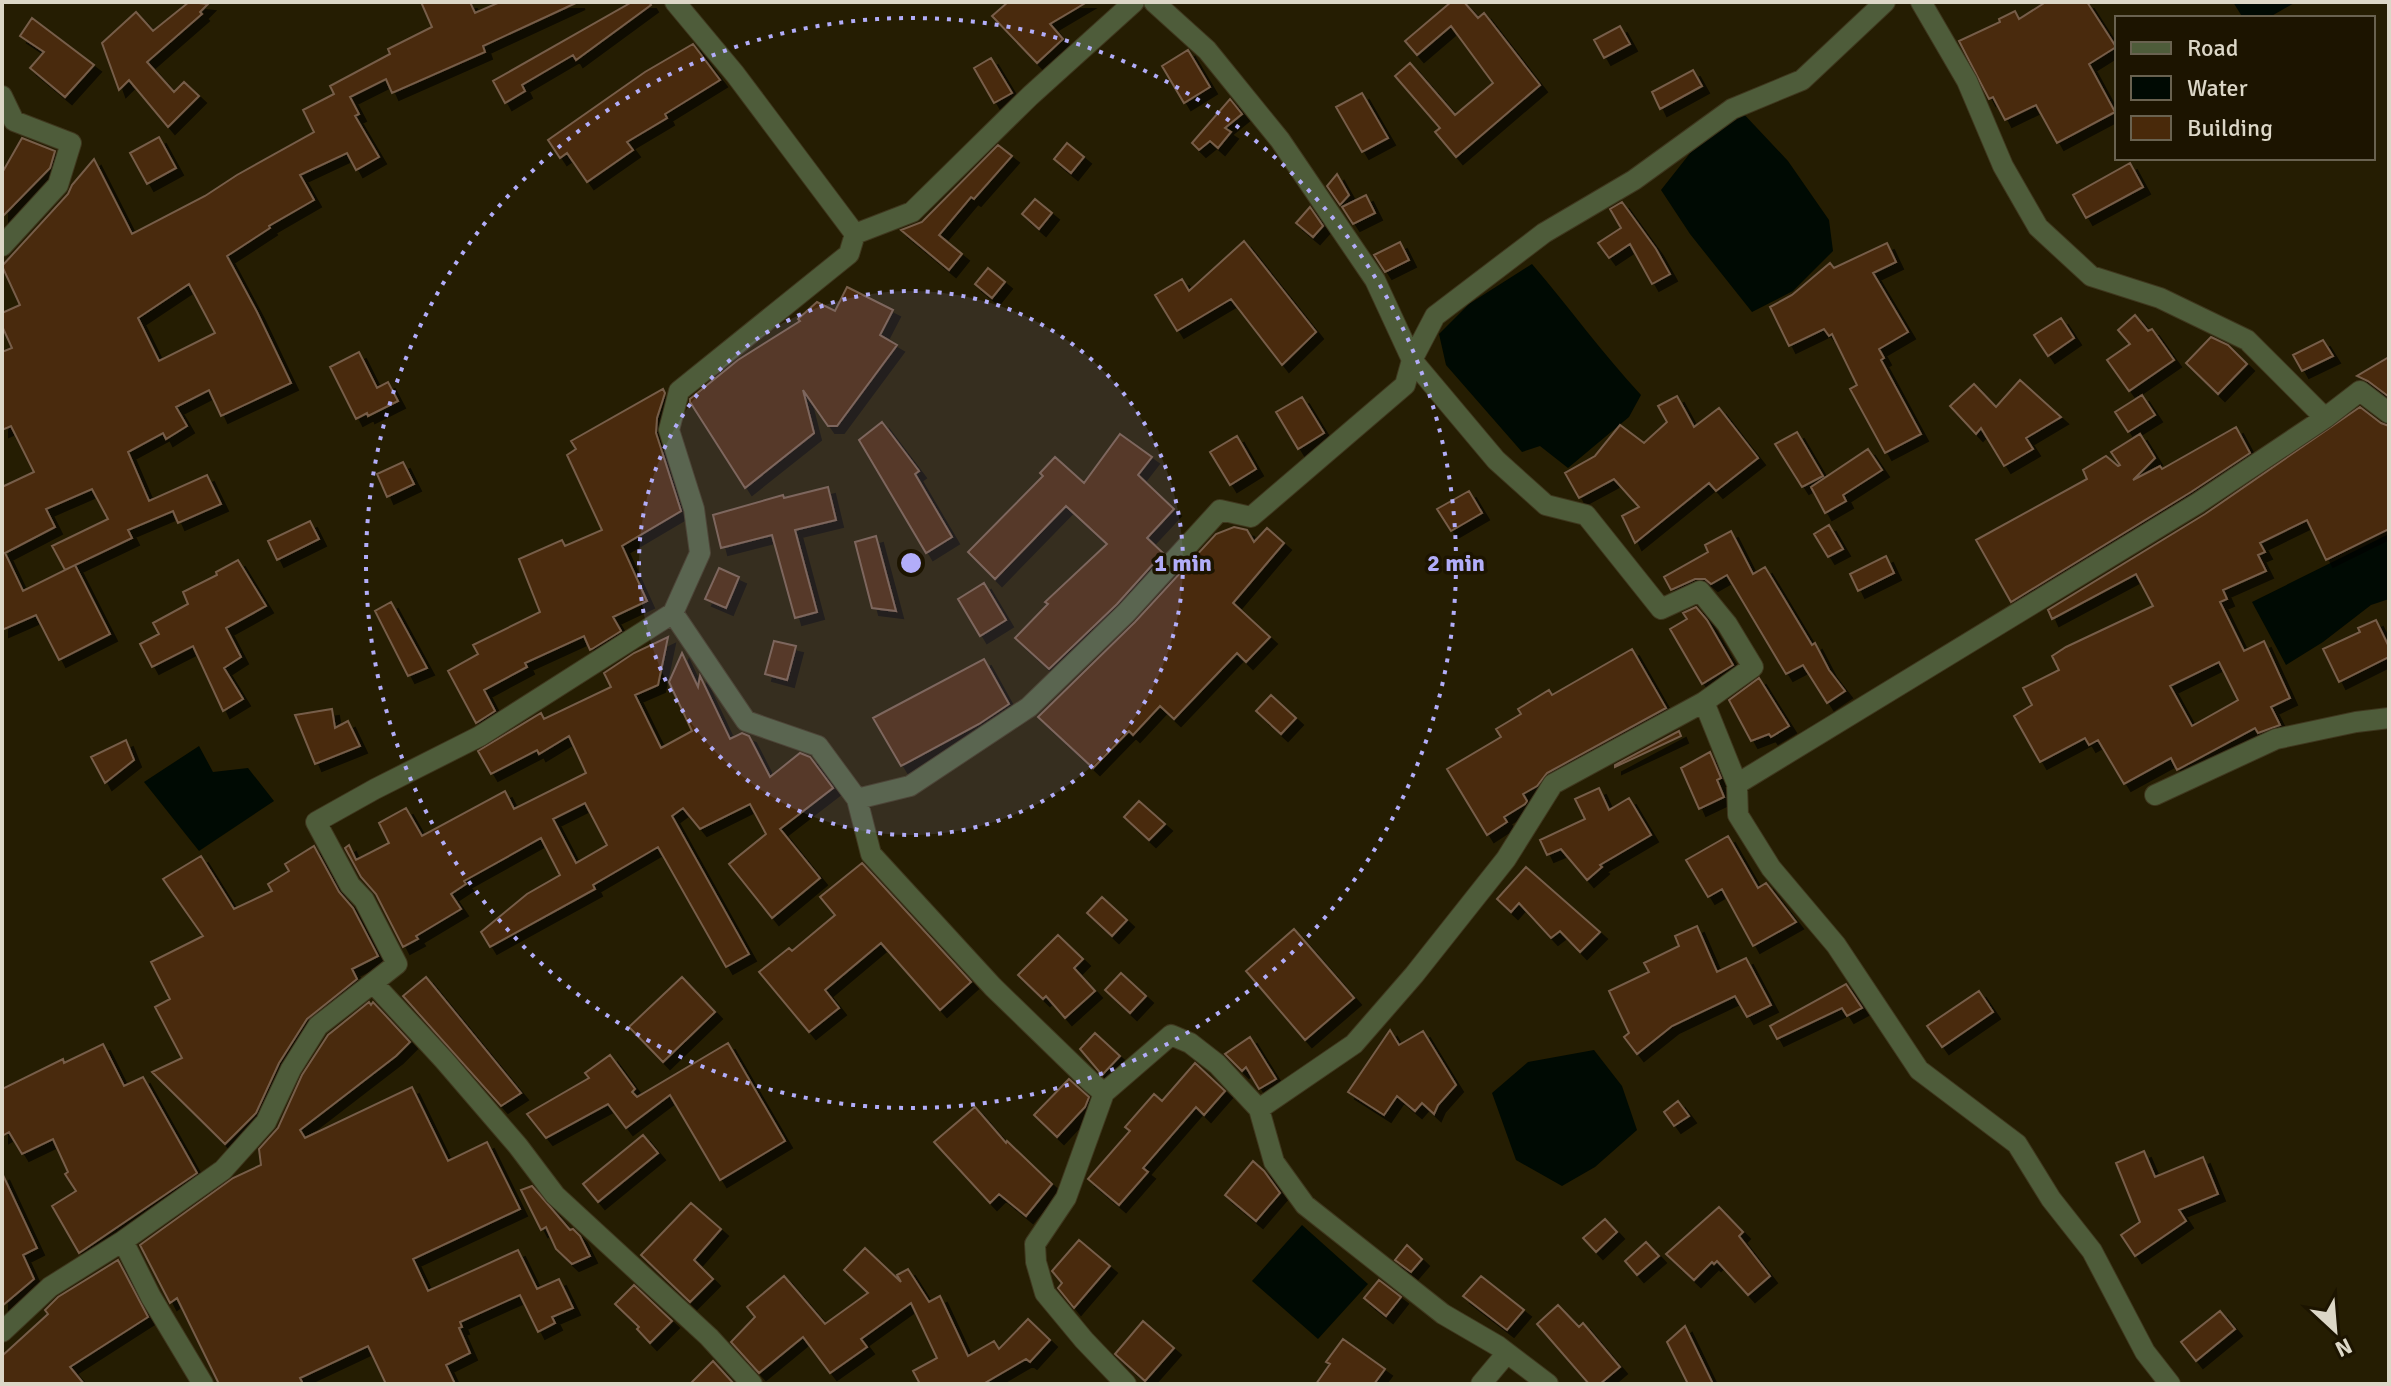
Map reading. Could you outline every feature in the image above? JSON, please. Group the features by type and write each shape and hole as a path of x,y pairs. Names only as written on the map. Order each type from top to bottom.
{"street":[{"path":"675,2 735,74 855,234"},
{"path":"855,234 912,212 1030,96 1134,2"},
{"path":"1154,2 1207,50 1280,140 1375,280 1412,360 1496,460 1546,505 1586,515 1661,609 1700,591 1727,624 1753,667 1704,702 1553,784 1506,859 1414,975 1354,1044 1259,1109"},
{"path":"857,799 910,786 1029,707 1126,613 1220,510 1251,517 1405,385 1412,360 1435,316 1544,233 1634,180 1732,109 1802,80 1885,2"},
{"path":"1921,2 1967,81 2003,166 2038,227 2091,276 2160,298 2247,340 2325,418"},
{"path":"2,96 14,121 71,143 58,185 2,246"},
{"path":"2,1332 50,1287 123,1241 223,1170 266,1122 291,1069 318,1026 397,964 364,900 350,885 316,822 480,736 673,613 700,553 694,509 669,430 679,391 849,254 855,234"},
{"path":"1737,784 2198,503 2360,391 2389,413"},
{"path":"673,613 746,721 818,746 857,799 871,854 993,987 1104,1093"},
{"path":"1704,702 1737,784 1738,815 1771,868 1836,945 1919,1070 2017,1144 2051,1199 2092,1251 2145,1352 2170,1384"},
{"path":"2155,795 2276,739 2389,718"},
{"path":"374,984 518,1146 555,1195 709,1337 752,1384"},
{"path":"1126,1384 1045,1293 1036,1262 1035,1244 1066,1198 1104,1093 1171,1035 1190,1043 1217,1064 1259,1109 1274,1162 1305,1205 1443,1314 1507,1353 1548,1384"},
{"path":"123,1241 151,1297 203,1384"},
{"path":"1481,1384 1507,1353"}],"water":[{"path":"2233,2 2296,2 2272,16 2242,16"},
{"path":"1741,111 1788,161 1829,220 1833,251 1793,291 1752,312 1690,234 1661,190 1691,152"},
{"path":"1532,264 1641,395 1629,417 1568,468 1540,446 1522,452 1446,365 1439,334 1469,304"},
{"path":"2389,534 2389,599 2371,605 2323,642 2286,665 2252,602"},
{"path":"199,746 213,772 248,768 274,801 199,851 144,782"},
{"path":"1594,1050 1622,1086 1637,1130 1595,1167 1562,1186 1516,1160 1492,1093 1528,1062"},
{"path":"1302,1225 1368,1284 1318,1339 1252,1281"}],"building":[{"path":"189,2 208,4 200,12 202,14 147,62 174,92 184,82 199,96 168,127 129,80 119,90 102,43 136,12 153,31"},
{"path":"421,2 470,2 475,13 500,2 578,2 483,46 485,52 392,93 386,79 350,97 359,114 355,116 379,157 356,170 347,153 300,175 314,200 269,226 227,256 291,383 221,416 209,390 176,407 187,426 166,439 163,433 128,452 149,501 207,475 221,504 178,523 173,511 128,530 132,538 75,565 110,634 59,660 36,615 2,630 2,487 34,472 11,426 2,430 2,352 12,348 2,326 2,313 20,305 2,266 68,194 94,159 132,234 205,196 314,132 303,110 334,94 330,86 390,54 388,49 432,27","holes":["189,284 215,333 159,361 138,318","92,489 108,519 52,546 65,570 23,591 5,553 55,527 46,509"]},
{"path":"632,2 649,2 651,5 576,60 573,55 522,85 525,91 505,103 493,81"},
{"path":"1008,2 1087,2 1050,24 1063,39 1037,63 992,16"},
{"path":"1451,2 1464,2 1478,18 1484,13 1540,85 1456,157 1435,132 1440,128 1395,76 1410,63 1455,115 1493,83 1451,26 1417,55 1405,41"},
{"path":"2046,2 2087,2 2115,45 2089,64 2115,112 2057,143 2036,105 2005,120 1993,97 1989,99 1959,41 2000,22 1999,19 2015,11 2019,19"},
{"path":"32,18 94,65 65,97 30,68 44,52 20,36"},
{"path":"1620,26 1630,44 1604,58 1594,40"},
{"path":"693,44 720,80 627,142 633,150 587,182 567,153 560,158 548,140 645,72"},
{"path":"1188,50 1210,87 1184,103 1162,66"},
{"path":"991,58 1012,93 994,103 974,68"},
{"path":"1693,70 1702,86 1660,109 1652,92"},
{"path":"1362,93 1388,138 1362,152 1336,107"},
{"path":"1230,99 1242,114 1225,128 1231,132 1218,148 1210,141 1199,150 1192,143"},
{"path":"159,137 176,168 147,184 130,153"},
{"path":"22,138 55,151 50,168 2,217 2,173"},
{"path":"1067,143 1084,157 1071,173 1054,159"},
{"path":"998,145 1012,156 939,235 962,254 949,270 901,230 922,222"},
{"path":"2130,163 2143,187 2086,218 2073,195"},
{"path":"1337,174 1349,195 1340,205 1327,186"},
{"path":"1366,195 1375,213 1353,224 1342,207"},
{"path":"1035,199 1052,213 1039,229 1022,214"},
{"path":"1622,202 1670,274 1652,284 1630,244 1609,258 1598,243 1621,228 1610,209"},
{"path":"1310,207 1323,226 1313,237 1296,223"},
{"path":"1244,241 1316,332 1282,365 1231,299 1177,331 1155,295 1182,279 1189,291"},
{"path":"1400,242 1409,260 1385,272 1374,255"},
{"path":"1887,243 1896,262 1873,273 1908,332 1879,349 1884,358 1881,360 1921,434 1885,453 1850,389 1857,385 1832,334 1829,336 1824,329 1789,346 1770,307 1792,295 1830,263 1834,268"},
{"path":"988,268 1005,282 992,298 975,284"},
{"path":"847,287 893,310 880,335 897,345 837,426 828,426 803,390 814,433 745,488 690,399 738,360 800,321 798,319 817,302 835,311"},
{"path":"2135,315 2148,331 2152,329 2174,360 2129,391 2107,360 2130,344 2118,330"},
{"path":"2061,318 2074,338 2048,356 2034,335"},
{"path":"2211,337 2228,345 2247,364 2218,394 2186,363"},
{"path":"2323,340 2333,356 2302,371 2293,355"},
{"path":"359,352 377,388 388,382 398,401 356,419 330,367"},
{"path":"2389,357 2389,395 2388,396 2357,376"},
{"path":"2020,380 2061,417 2026,438 2033,449 2004,466 1981,428 1976,434 1950,406 1974,384 1996,407"},
{"path":"663,389 665,393 656,433 681,511 622,546 647,601 613,617 621,631 592,649 584,636 525,663 527,667 484,690 495,711 476,723 448,671 478,654 473,645 540,612 519,559 562,540 565,546 602,530 567,455 576,449 571,441"},
{"path":"2142,395 2155,415 2128,432 2115,412"},
{"path":"1677,396 1694,427 1719,408 1758,458 1716,491 1709,483 1635,543 1622,516 1639,507 1614,479 1579,498 1565,473 1595,456 1620,425 1644,443 1667,422 1658,406"},
{"path":"1302,397 1324,433 1298,449 1276,412"},
{"path":"2360,407 2389,426 2389,529 2326,560 2307,520 2260,543 2265,552 2258,555 2266,571 2223,590 2227,599 2220,602 2244,651 2264,641 2290,698 2271,707 2280,725 2258,733 2255,728 2177,770 2171,758 2124,784 2098,740 2089,745 2085,738 2040,762 2014,716 2032,705 2023,688 2059,670 2052,656 2066,647 2153,606 2136,574 2052,619 2048,610 2205,514","holes":["2219,662 2238,700 2192,726 2170,686"]},
{"path":"882,422 919,471 915,474 952,537 926,553 859,440"},
{"path":"2236,427 2250,453 2011,602 1976,540 2087,479 2083,470 2106,456 2120,465 2111,452 2140,434 2155,458 2133,480 2160,466 2162,469"},
{"path":"1797,432 1823,476 1802,487 1775,444"},
{"path":"1120,434 1152,457 1138,475 1174,509 1147,538 1163,553 1117,604 1049,669 1015,638 1048,604 1045,602 1107,544 1066,506 995,579 968,552 1043,476 1040,473 1055,457 1084,483"},
{"path":"1237,436 1256,469 1230,485 1210,452"},
{"path":"1868,449 1882,470 1843,495 1846,501 1825,513 1811,487"},
{"path":"403,462 414,484 387,497 377,474"},
{"path":"828,487 836,520 795,530 817,612 795,618 772,535 721,548 713,515 783,495 784,498"},
{"path":"1469,491 1482,513 1451,531 1437,509"},
{"path":"310,521 319,539 277,560 268,541"},
{"path":"1829,525 1843,549 1828,557 1814,534"},
{"path":"1234,527 1247,530 1254,542 1267,528 1284,543 1233,603 1270,637 1246,662 1237,653 1174,719 1160,706 1133,735 1129,731 1093,768 1038,717 1135,622 1216,534"},
{"path":"1731,531 1753,574 1765,567 1812,645 1815,643 1829,670 1845,691 1827,703 1803,665 1786,674 1727,575 1711,584 1705,579 1695,579 1671,590 1664,577 1708,552 1705,545"},
{"path":"876,536 896,611 872,608 855,542"},
{"path":"1886,556 1894,573 1858,591 1850,574"},
{"path":"238,560 266,606 226,628 241,657 224,668 243,699 223,711 193,646 152,667 140,644 159,634 153,623 188,604 183,592 217,575 216,572"},
{"path":"719,568 739,577 726,608 705,599"},
{"path":"984,583 1006,620 980,636 958,599"},
{"path":"391,602 427,668 408,676 375,611"},
{"path":"1696,607 1733,665 1702,684 1670,629 1687,619 1683,613"},
{"path":"2376,620 2389,647 2389,657 2339,682 2323,649 2360,632 2358,628"},
{"path":"668,637 658,685 635,695 661,748 692,731 669,682 682,653 698,687 700,676 730,739 742,733 749,736 770,777 800,753 810,757 833,788 780,829 820,878 772,918 729,864 766,834 750,804 700,829 683,808 672,816 749,954 726,967 658,847 593,885 595,889 490,947 481,932 527,894 560,875 541,838 464,881 466,884 451,894 461,909 403,947 376,894 361,877 345,848 349,845 356,860 389,843 379,823 406,808 422,836 505,791 514,809 586,773 569,736 539,754 537,750 491,774 478,751 541,713 544,719 611,687 604,673 634,653","holes":["585,803 607,845 576,863 553,819"]},
{"path":"774,641 796,646 787,680 765,674"},
{"path":"1632,649 1666,708 1547,773 1537,786 1523,794 1527,801 1525,804 1504,817 1507,822 1487,835 1447,769 1501,737 1496,729 1521,714 1518,709 1549,690 1552,695"},
{"path":"984,659 1009,704 979,724 901,766 873,718"},
{"path":"1759,678 1789,726 1771,737 1769,734 1751,741 1729,700"},
{"path":"1271,695 1296,718 1281,734 1256,711"},
{"path":"332,709 335,728 348,721 360,746 315,764 295,715"},
{"path":"1679,731 1681,736 1615,767 1615,765"},
{"path":"126,740 134,760 105,783 91,757"},
{"path":"1710,752 1721,778 1717,780 1724,797 1699,809 1681,768"},
{"path":"1599,788 1609,810 1629,798 1651,835 1600,865 1602,867 1587,880 1561,849 1547,855 1540,840 1585,819 1575,799"},
{"path":"1139,801 1165,824 1149,840 1124,817"},
{"path":"1728,836 1758,888 1766,883 1796,922 1753,946 1722,889 1708,897 1686,860"},
{"path":"314,846 339,892 353,908 378,956 352,969 357,979 307,1019 279,1063 256,1113 225,1144 152,1072 182,1058 155,1007 170,999 151,962 203,936 163,879 201,856 234,909 272,891 268,884 289,871 285,864"},
{"path":"862,863 971,982 940,1010 881,943 825,990 839,1008 809,1032 759,972 789,948 792,951 835,915 820,897"},
{"path":"1526,867 1600,932 1580,952 1560,931 1551,938 1519,903 1511,912 1497,899"},
{"path":"1102,897 1127,920 1112,936 1087,913"},
{"path":"1697,926 1717,972 1746,958 1771,1005 1747,1017 1735,996 1672,1026 1637,1054 1624,1037 1629,1033 1609,991 1649,972 1644,963 1679,946 1675,936"},
{"path":"1294,929 1354,998 1305,1040 1246,971"},
{"path":"1058,935 1083,959 1074,968 1095,991 1065,1018 1046,996 1043,999 1018,975"},
{"path":"1121,973 1146,996 1130,1013 1105,990"},
{"path":"426,977 521,1093 501,1106 403,996"},
{"path":"682,977 715,1012 663,1062 629,1027"},
{"path":"1846,984 1862,1008 1847,1016 1842,1008 1777,1039 1770,1026"},
{"path":"1979,991 1993,1012 1942,1047 1927,1026"},
{"path":"369,1002 371,1005 373,1002 410,1042 300,1130 305,1138 412,1087 448,1161 487,1142 520,1209 413,1259 428,1291 518,1250 537,1289 559,1279 573,1308 552,1317 555,1323 538,1332 520,1295 460,1322 462,1327 459,1328 470,1353 446,1365 455,1384 386,1384 368,1346 300,1378 303,1384 219,1384 177,1298 170,1303 140,1245 233,1178 261,1165 259,1149 278,1128 302,1075 328,1035"},
{"path":"1390,1030 1399,1045 1423,1031 1456,1085 1434,1114 1422,1103 1415,1111 1397,1096 1384,1115 1348,1092"},
{"path":"1095,1033 1120,1056 1102,1075 1080,1049"},
{"path":"1250,1037 1276,1079 1259,1089 1246,1067 1242,1071 1225,1054"},
{"path":"728,1043 785,1141 720,1180 670,1095 626,1128 608,1104 546,1138 527,1114 589,1078 585,1073 610,1055 635,1089 632,1092 637,1097"},
{"path":"103,1044 124,1086 143,1077 197,1173 79,1253 52,1206 76,1191 65,1174 68,1172 53,1139 22,1154 9,1132 2,1136 2,1089 63,1059 64,1063"},
{"path":"1195,1063 1225,1091 1204,1115 1196,1107 1143,1168 1148,1172 1119,1205 1088,1179 1130,1131 1125,1127 1154,1094 1162,1101"},
{"path":"1069,1079 1089,1097 1085,1107 1057,1137 1034,1115"},
{"path":"1678,1101 1689,1116 1674,1126 1664,1112"},
{"path":"975,1107 1006,1143 1052,1184 1026,1216 999,1194 990,1203 934,1142"},
{"path":"643,1135 658,1153 598,1202 583,1184"},
{"path":"2144,1151 2155,1177 2203,1157 2218,1194 2179,1210 2186,1221 2135,1256 2121,1235 2140,1222 2116,1163"},
{"path":"1253,1161 1280,1193 1256,1221 1225,1195"},
{"path":"2,1173 37,1248 23,1255 34,1279 2,1306"},
{"path":"532,1186 570,1230 573,1229 580,1236 590,1256 572,1264 556,1249 546,1227 541,1230 521,1190"},
{"path":"691,1203 721,1229 694,1260 713,1279 690,1302 641,1255"},
{"path":"1719,1207 1743,1232 1739,1236 1770,1276 1748,1295 1717,1261 1712,1262 1694,1280 1666,1254"},
{"path":"1605,1219 1617,1232 1596,1252 1583,1238"},
{"path":"1079,1240 1110,1266 1074,1308 1058,1288 1062,1283 1052,1271"},
{"path":"1646,1242 1659,1256 1637,1275 1625,1261"},
{"path":"1407,1245 1422,1259 1411,1272 1395,1260"},
{"path":"865,1248 901,1282 897,1275 908,1269 929,1302 940,1296 968,1356 994,1341 999,1349 1028,1319 1050,1340 1030,1362 1026,1359 983,1384 920,1384 913,1371 937,1358 911,1303 861,1339 867,1347 830,1373 803,1337 759,1373 731,1342 755,1317 747,1307 784,1276 825,1324 868,1293 844,1270"},
{"path":"118,1260 148,1317 70,1367 84,1384 2,1384 2,1356 48,1314 45,1310 58,1297"},
{"path":"1481,1276 1524,1310 1507,1330 1463,1296"},
{"path":"1379,1280 1401,1297 1386,1316 1364,1298"},
{"path":"634,1285 672,1321 650,1343 637,1329 639,1327 615,1304"},
{"path":"1558,1305 1579,1327 1583,1323 1620,1367 1600,1384 1589,1384 1537,1324"},
{"path":"2220,1311 2235,1329 2196,1361 2181,1342"},
{"path":"1143,1321 1174,1348 1145,1381 1115,1354"},
{"path":"1685,1326 1713,1384 1688,1384 1667,1342"},
{"path":"1343,1339 1385,1369 1374,1384 1316,1384 1330,1364 1326,1362"},
{"path":"713,1361 734,1384 690,1384"}]}
